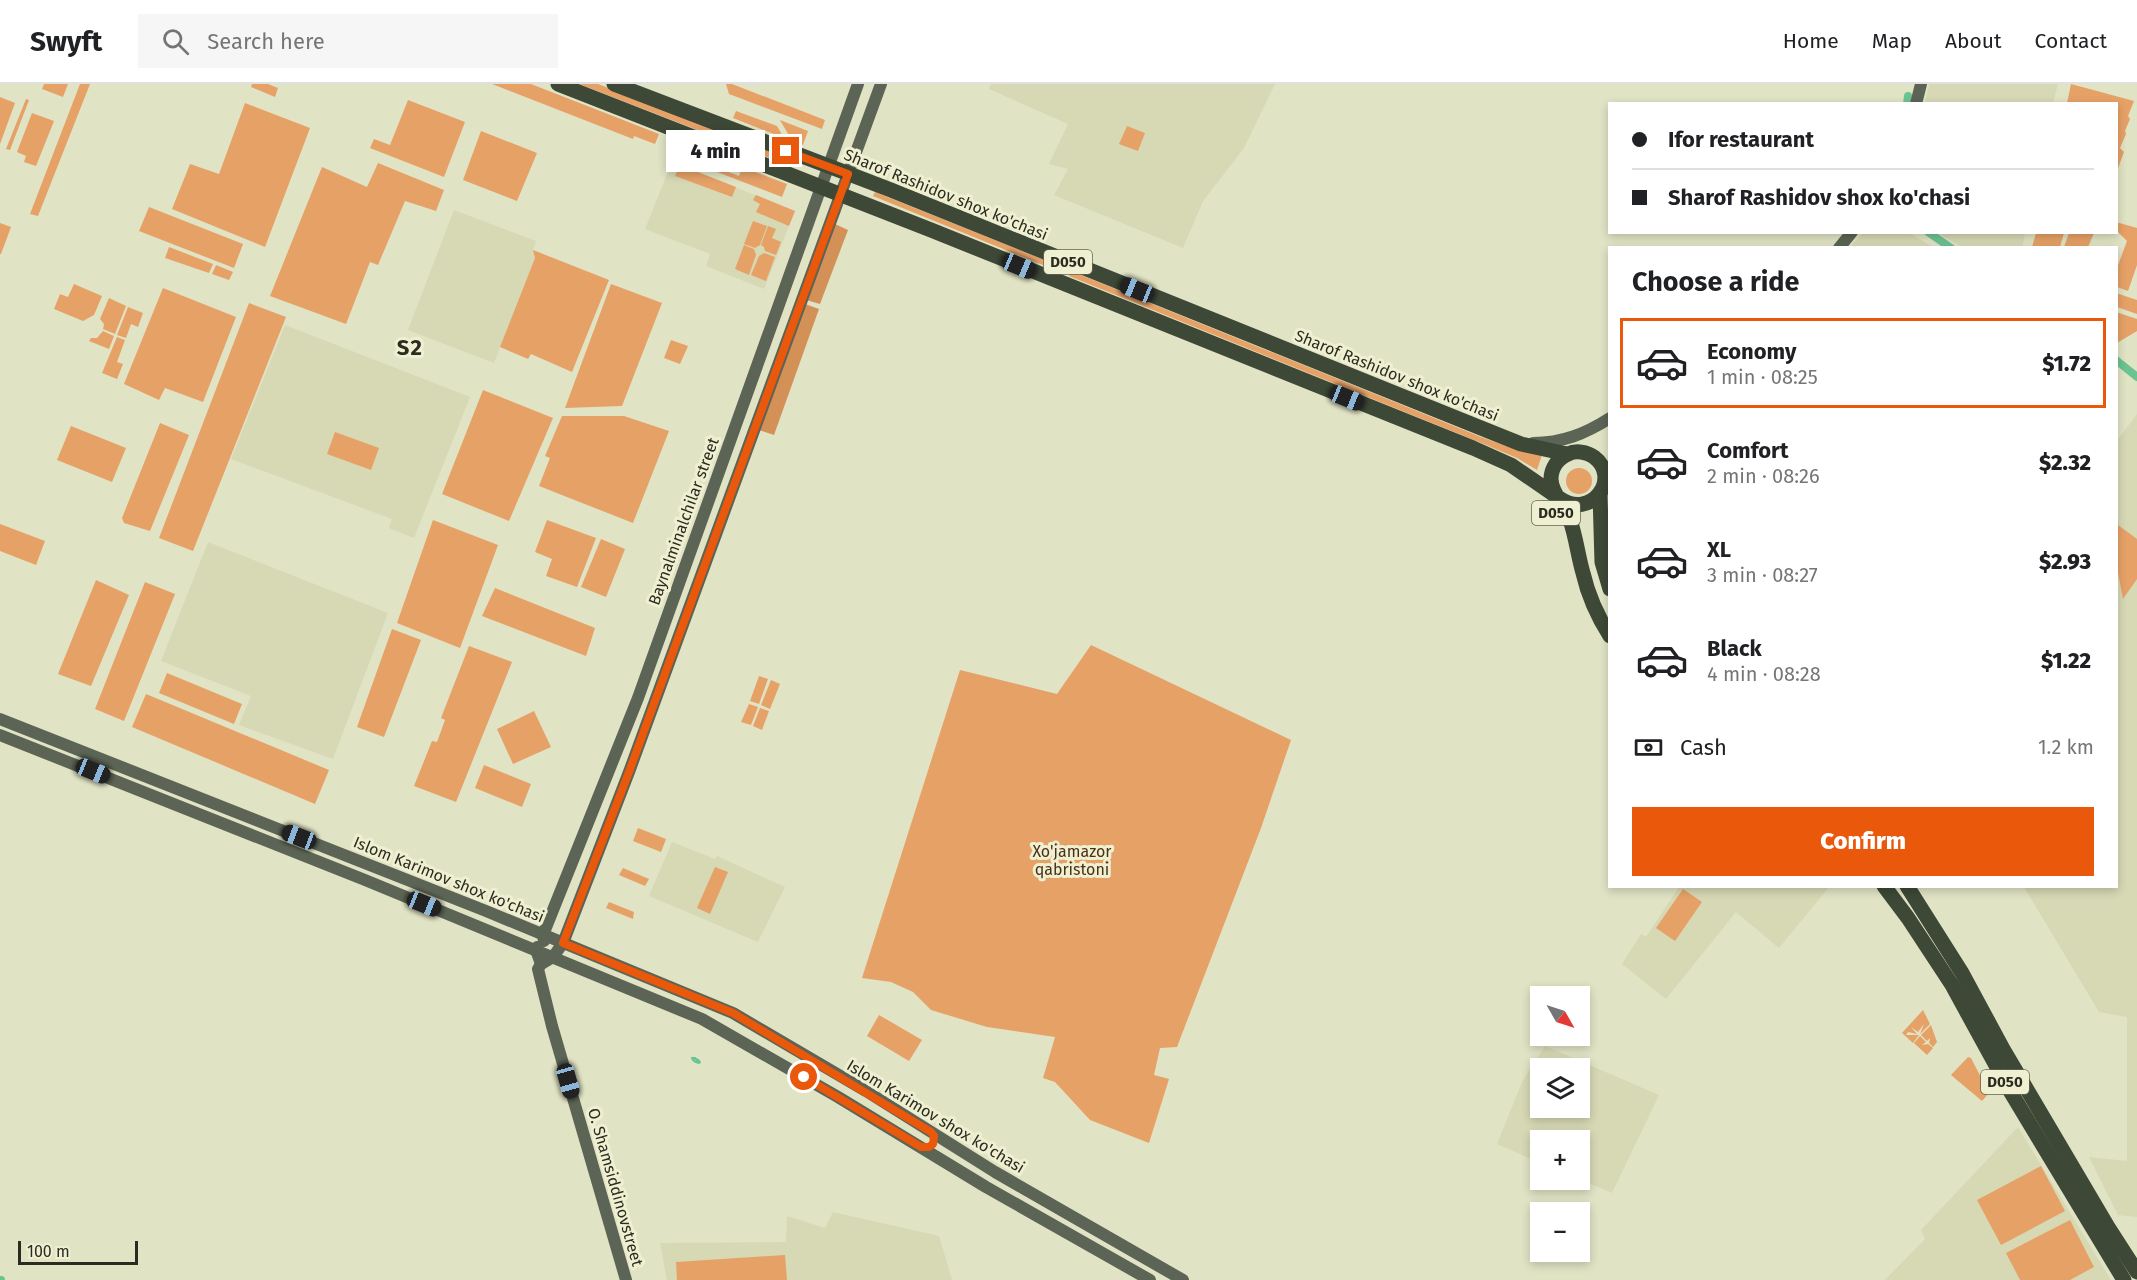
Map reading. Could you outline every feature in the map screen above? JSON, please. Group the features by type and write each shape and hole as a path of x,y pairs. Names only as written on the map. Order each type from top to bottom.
{"main road":[{"name":"D050","path":"558,84 840,194 1511,465 1566,502 1581,505 1588,503 1605,489"},
{"name":"Sharof Rashidov shox ko'chasi","path":"614,84 848,174 1521,444 1567,454 1584,452 1598,461 1605,477 1605,489"},
{"name":"Baynalminalchilar street","path":"536,950 638,698 858,84"},
{"path":"541,964 557,958 627,779 881,84"},
{"path":"1916,102 1921,84"},
{"path":"1841,246 1850,234"},
{"path":"1567,454 1588,432 1608,419"},
{"path":"1521,444 1558,442 1588,432"},
{"name":"D050","path":"1567,454 1557,462 1551,474 1552,487 1570,519 1583,575"},
{"name":"D050","path":"1511,465 1537,487 1561,520 1600,619 1608,633"},
{"name":"D050","path":"1605,489 1601,536 1602,562 1608,582"},
{"path":"1601,536 1608,518"},
{"name":"Islom Karimov shox ko'chasi","path":"0,719 733,1013 995,1172 1183,1280"},
{"name":"Islom Karimov shox ko'chasi","path":"0,735 557,958 702,1019 780,1063 986,1187 1150,1280"},
{"name":"D050","path":"1886,888 1952,985 2010,1090 2059,1156 2137,1272"},
{"name":"D050","path":"1908,888 1962,973 2124,1280"},
{"path":"543,935 547,948 557,958"},
{"name":"O. Shamsiddinovstreet","path":"536,950 541,964 538,969 552,1026 626,1280"},
{"path":"921,1147 929,1147 933,1144 934,1136 931,1132"},
{"path":"986,1187 983,1177 987,1173 995,1172"}],"shaded area":[{"path":"991,84 1275,84 1244,148 1203,201 1183,248 1054,195 1068,169 1049,164 1068,124 989,89"},
{"path":"1929,84 2058,84 2053,102 1925,102"},
{"path":"672,162 795,211 764,289 706,266 710,254 645,229"},
{"path":"454,210 536,241 533,250 535,258 494,363 408,330"},
{"path":"835,224 848,230 820,304 806,300"},
{"path":"1862,234 1911,234 1931,246 1851,246"},
{"path":"1940,234 2025,234 2022,246 1960,246"},
{"path":"805,304 819,309 774,435 759,430"},
{"path":"285,325 470,397 414,538 389,528 392,519 231,459"},
{"path":"2137,414 2137,1217 2118,1215 2089,1157 2127,1161 2127,1017 2099,1012 2025,888 2118,888 2118,439"},
{"path":"208,542 388,613 333,759 239,725 251,696 161,661"},
{"path":"672,842 715,859 717,856 785,887 758,942 649,896"},
{"path":"1678,888 1828,888 1779,948 1736,912 1666,999 1622,964 1641,934 1646,937"},
{"path":"1545,1046 1573,1058 1537,1058"},
{"path":"1590,1065 1659,1095 1612,1193 1590,1184 1590,1130 1530,1130 1530,1159 1497,1144 1522,1082 1530,1069 1530,1118 1590,1118"},
{"path":"2018,1127 2111,1280 1885,1280 1925,1239 1921,1230"},
{"path":"833,1212 939,1236 952,1280 667,1280 660,1243 786,1242 787,1216 825,1228"}],"green space":[{"path":"44,84 68,84 63,97 42,89"},
{"path":"80,84 90,84 38,216 30,214"},
{"path":"252,84 268,84 278,88 275,97 251,87"},
{"path":"492,84 531,84 659,134 655,144 634,136 633,139"},
{"path":"579,84 598,84 796,160 798,164 793,167"},
{"path":"726,84 732,84 825,120 822,129 729,94"},
{"path":"2071,84 2134,101 2120,148 2124,152 2118,168 2118,102 2067,102"},
{"path":"0,97 15,103 0,144"},
{"path":"26,99 29,100 10,150 6,149"},
{"path":"408,100 465,122 444,177 370,148 374,139 390,145"},
{"path":"245,103 310,128 265,247 172,209 190,164 219,174"},
{"path":"736,111 777,126 784,138 733,118"},
{"path":"32,113 54,121 36,166 24,162 26,156 17,152"},
{"path":"780,120 808,131 803,145 792,141"},
{"path":"1127,126 1145,133 1138,151 1119,144"},
{"path":"481,131 537,153 517,201 463,180"},
{"path":"378,163 444,190 436,211 405,201 378,265 370,262 346,324 270,296 322,167 367,187"},
{"path":"680,165 736,187 732,197 675,176"},
{"path":"742,167 787,184 782,197 717,172 718,168 739,176"},
{"path":"875,192 1067,269 1065,274 873,196"},
{"path":"756,195 795,211 789,226 756,212 760,204 753,200"},
{"path":"149,207 243,244 234,268 139,231"},
{"path":"753,221 767,226 760,245 755,248 744,244"},
{"path":"0,223 11,227 1,254 0,254"},
{"path":"2118,223 2137,228 2137,265 2128,291 2118,287 2118,265 2127,241 2118,232"},
{"path":"768,226 776,229 772,238 781,242 776,255 765,251 761,245"},
{"path":"2036,234 2064,234 2060,246 2032,246"},
{"path":"2068,234 2094,234 2088,246 2064,246"},
{"path":"744,245 754,249 756,255 749,275 735,269"},
{"path":"169,247 213,264 209,273 165,258"},
{"path":"533,250 609,280 572,372 531,354 528,359 500,347 535,258"},
{"path":"764,253 775,257 766,281 751,275 759,256"},
{"path":"216,265 233,272 229,280 212,274"},
{"path":"1071,271 1481,437 1520,451 1542,455 1537,470 1517,458 1479,442 1069,276"},
{"path":"74,284 102,296 94,315 83,321 54,309 60,294 68,297"},
{"path":"611,284 662,303 622,406 565,408"},
{"path":"163,288 236,317 203,402 165,388 159,400 124,384"},
{"path":"2118,294 2137,300 2137,314 2118,307"},
{"path":"109,298 126,306 115,334 103,329 104,324 100,319"},
{"path":"249,303 286,317 193,551 159,538"},
{"path":"128,307 143,313 138,327 131,324 126,338 117,335"},
{"path":"2118,313 2137,319 2137,331 2118,342"},
{"path":"103,331 114,336 109,349 89,341 91,338 97,338"},
{"path":"117,337 125,340 117,362 123,364 117,379 102,373"},
{"path":"671,340 688,346 680,364 664,358"},
{"path":"483,390 553,418 509,521 442,494"},
{"path":"562,416 624,416 669,431 633,523 539,486 550,458 545,456"},
{"path":"160,423 189,435 150,531 124,523 122,518"},
{"path":"71,426 126,448 112,482 57,460"},
{"path":"335,432 379,448 371,470 327,454"},
{"path":"1579,468 1588,472 1592,481 1588,490 1579,494 1570,490 1566,481 1570,472"},
{"path":"433,520 498,545 460,648 397,623"},
{"path":"547,520 596,538 577,587 546,576 552,559 535,552"},
{"path":"0,524 45,541 36,565 0,551"},
{"path":"2118,525 2137,539 2137,579 2123,599 2118,572"},
{"path":"601,539 625,549 606,597 581,587"},
{"path":"96,580 129,595 91,686 58,674"},
{"path":"145,582 175,594 124,721 95,709"},
{"path":"495,588 595,628 586,656 482,616"},
{"path":"392,629 421,640 384,737 357,727"},
{"name":"Xo'jamazor qabristoni","path":"1091,645 1291,740 1261,828 1177,1047 1160,1048 1154,1075 1169,1079 1149,1143 1090,1120 1055,1082 1043,1078 1055,1037 987,1027 931,1010 913,992 891,982 862,978 960,670 1057,694"},
{"path":"469,646 512,662 456,802 414,786 432,741 437,742 445,720 441,718"},
{"path":"167,673 242,704 234,724 159,693"},
{"path":"759,676 768,679 759,704 750,701"},
{"path":"771,680 780,684 770,709 761,705"},
{"path":"146,694 329,770 315,804 132,727"},
{"path":"749,704 758,707 751,725 741,722"},
{"path":"760,708 769,711 762,730 753,726"},
{"path":"534,711 551,747 513,764 497,729"},
{"path":"484,765 531,784 522,807 475,788"},
{"path":"638,828 666,839 661,852 633,841"},
{"path":"715,867 728,872 710,914 697,908"},
{"path":"623,868 649,879 645,886 619,875"},
{"path":"1683,889 1702,902 1675,941 1656,928"},
{"path":"609,902 634,912 633,919 606,908"},
{"path":"1923,1010 1930,1024 1920,1034 1924,1024 1918,1032 1911,1027 1917,1034 1908,1032 1906,1035 1919,1035 1913,1043 1902,1033"},
{"path":"879,1015 922,1040 909,1061 867,1036"},
{"path":"1931,1025 1937,1042 1933,1047 1929,1043 1930,1038 1927,1041 1921,1035"},
{"path":"1920,1036 1926,1042 1922,1045 1928,1044 1933,1048 1927,1055 1914,1043"},
{"path":"1968,1057 1971,1058 1989,1093 1982,1101 1951,1075"},
{"path":"2041,1166 2065,1211 2001,1245 1977,1200"},
{"path":"2070,1220 2094,1267 2070,1280 2020,1280 2006,1253"},
{"path":"785,1255 787,1280 677,1280 676,1262"}],"waterway":[{"path":"1907,102 1908,96"},
{"path":"1931,234 1948,246"},
{"path":"2118,362 2137,377"},
{"path":"692,1058 695,1058 693,1060 692,1058"},
{"path":"695,1058 698,1060 696,1062 694,1061 695,1058"},
{"path":"698,1060 700,1062 699,1063 696,1062 698,1060"}],"district":[{"name":"S2","path":"410,347"}],"route":[{"path":"786,151 848,174 629,772 563,943 733,1013 931,1132 934,1136 933,1144 926,1148 921,1147 804,1077"}]}
